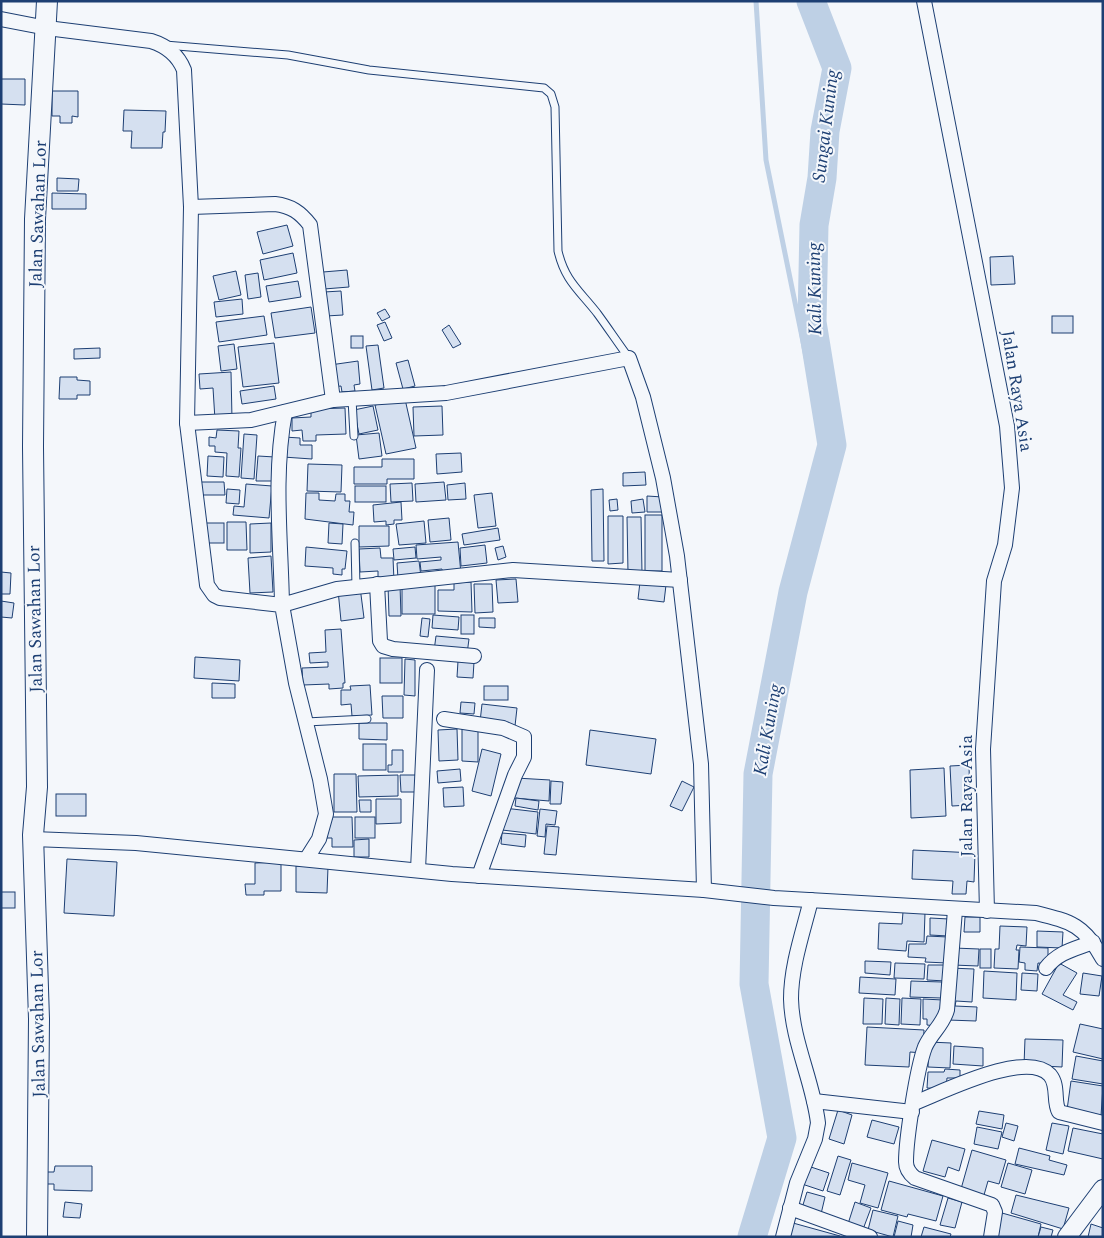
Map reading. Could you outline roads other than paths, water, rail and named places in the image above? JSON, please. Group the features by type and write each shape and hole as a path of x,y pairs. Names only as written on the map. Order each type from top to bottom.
{"main road":[{"name":"Jalan Sawahan Lor","path":"37,1237 39,1018 34,839 37,786 33,447 35,219 47,1"}],"street":[{"name":"Jalan Raya Asia","path":"924,1 1007,426 1012,488 1005,545 994,581 990,630 984,749 987,911"},
{"path":"1,19 47,28 151,41 162,45 174,54 184,70 191,207 187,423 207,585 214,595 220,598 282,606 337,589 512,570 680,580"},
{"path":"191,207 274,204 288,206 301,213 310,225 332,400"},
{"path":"187,423 252,420 332,400 446,393 629,358 643,398 663,478 680,580 701,764 704,890"},
{"path":"284,412 279,468 282,606 296,683 326,814 324,828 307,858"},
{"path":"376,584 380,641 383,646 393,649 474,656"},
{"path":"418,870 427,670"},
{"path":"444,719 503,728 524,737 524,757 515,775 479,876"},
{"path":"34,839 136,843 479,876 732,892 774,898 955,910 1036,913 1070,921 1093,942 1103,959"},
{"path":"783,1237 797,1183 815,1139 818,1123 794,1025 791,999 794,971 811,900"},
{"path":"955,910 947,1010 943,1021 925,1047 913,1107 906,1161 910,1174 915,1178 992,1205 995,1212 990,1237"},
{"path":"1046,968 1053,959 1062,953 1093,942"},
{"path":"814,1101 913,1107 967,1080 993,1072 1021,1068 1040,1069 1050,1075 1055,1085 1060,1112 1103,1123"},
{"path":"1067,1237 1102,1189"},
{"path":"790,1208 870,1237"}],"lane":[{"path":"162,45 288,55 369,70 544,88 551,94 555,107 558,251 562,268 574,288 596,311 629,358"},
{"path":"352,399 354,436"},
{"path":"355,543 356,587"},
{"path":"306,722 367,719"}],"waterway":[{"path":"756,1 766,160 824,445 822,457"},
{"name":"Kali Kuning","path":"752,1237 782,1138 754,984 758,774 793,592 832,445 812,322 814,225 822,178 825,131 837,68 811,1"}],"water label":[{"name":"Sungai Kuning","path":"826,126"}]}
